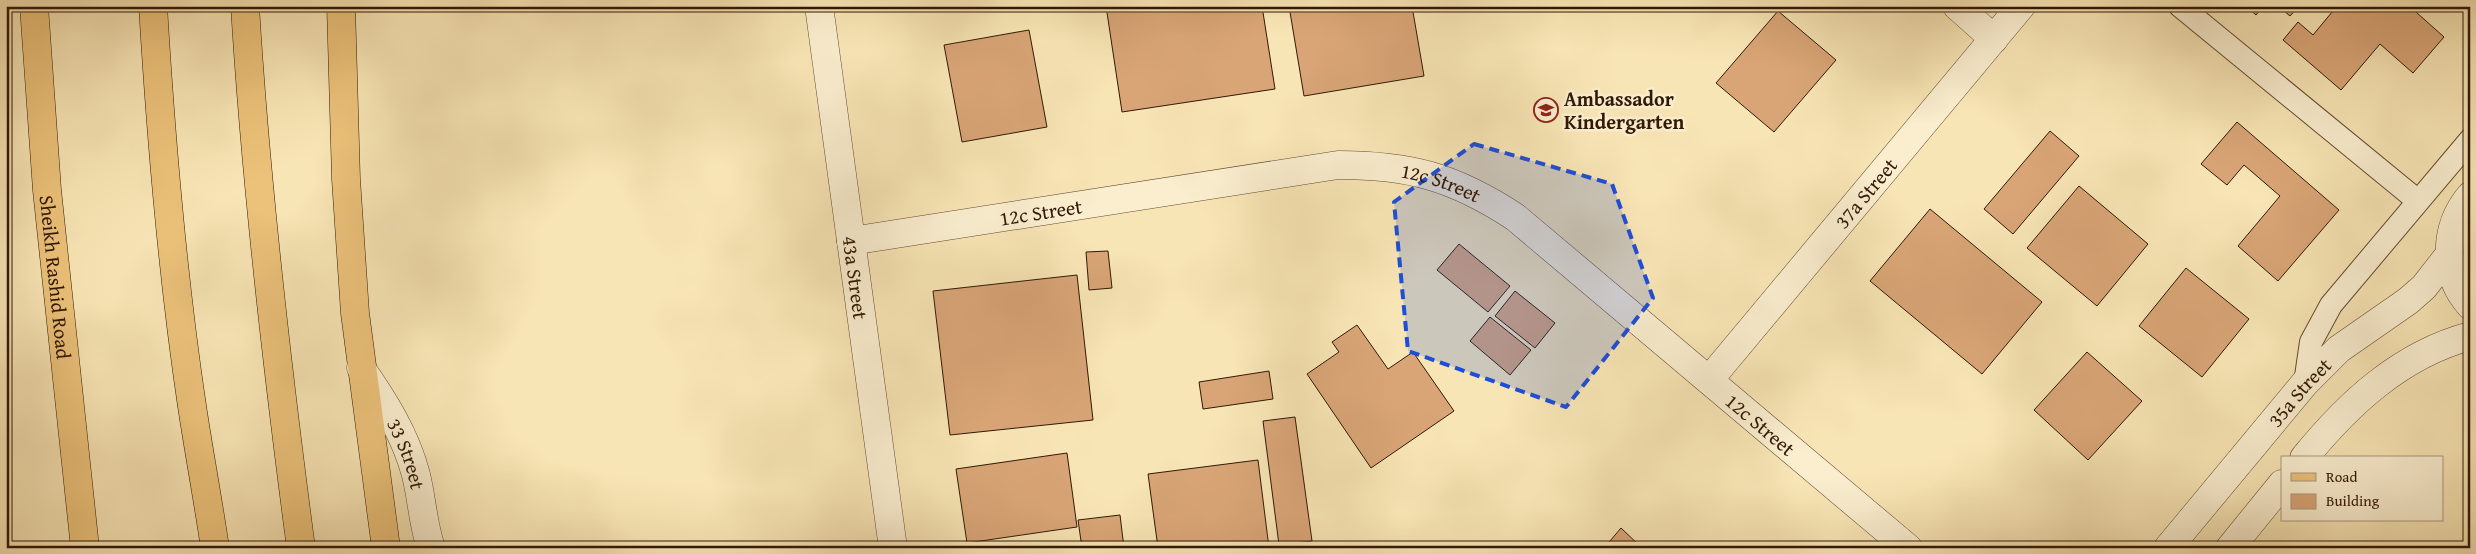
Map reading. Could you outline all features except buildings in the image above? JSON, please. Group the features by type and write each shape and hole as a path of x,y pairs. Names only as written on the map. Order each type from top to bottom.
{"main road":[{"name":"Sheikh Rashid Road","path":"34,6 48,190 85,548"},
{"path":"153,6 160,130 174,268 191,405 215,548"},
{"path":"244,6 275,359 301,548"},
{"path":"341,6 346,179 361,368 386,548"}],"street":[{"name":"43a Street","path":"819,6 893,548"},
{"path":"1957,6 1994,39"},
{"name":"37a Street","path":"1709,380 2021,6"},
{"name":"12c Street","path":"852,241 1338,165 1375,165 1412,170 1458,184 1483,196 1515,217 1908,548"},
{"path":"2470,196 2457,215 2451,234 2449,255 2453,278 2470,305"},
{"name":"35a Street","path":"2168,548 2305,383 2339,349 2418,292 2449,255"},
{"path":"2306,456 2346,410 2373,386 2402,366 2433,350 2470,336"},
{"name":"33 Street","path":"361,368 384,402 402,437 416,474 431,548"},
{"path":"2230,548 2281,485"}],"lane":[{"path":"2180,6 2418,201"},
{"path":"2305,383 2311,342 2327,311 2470,140"}],"highlighted area":[{"path":"1474,144 1612,184 1653,298 1566,407 1408,351 1394,202"}],"place":[{"name":"Ambassador Kindergarten","path":"1546,110"}]}
